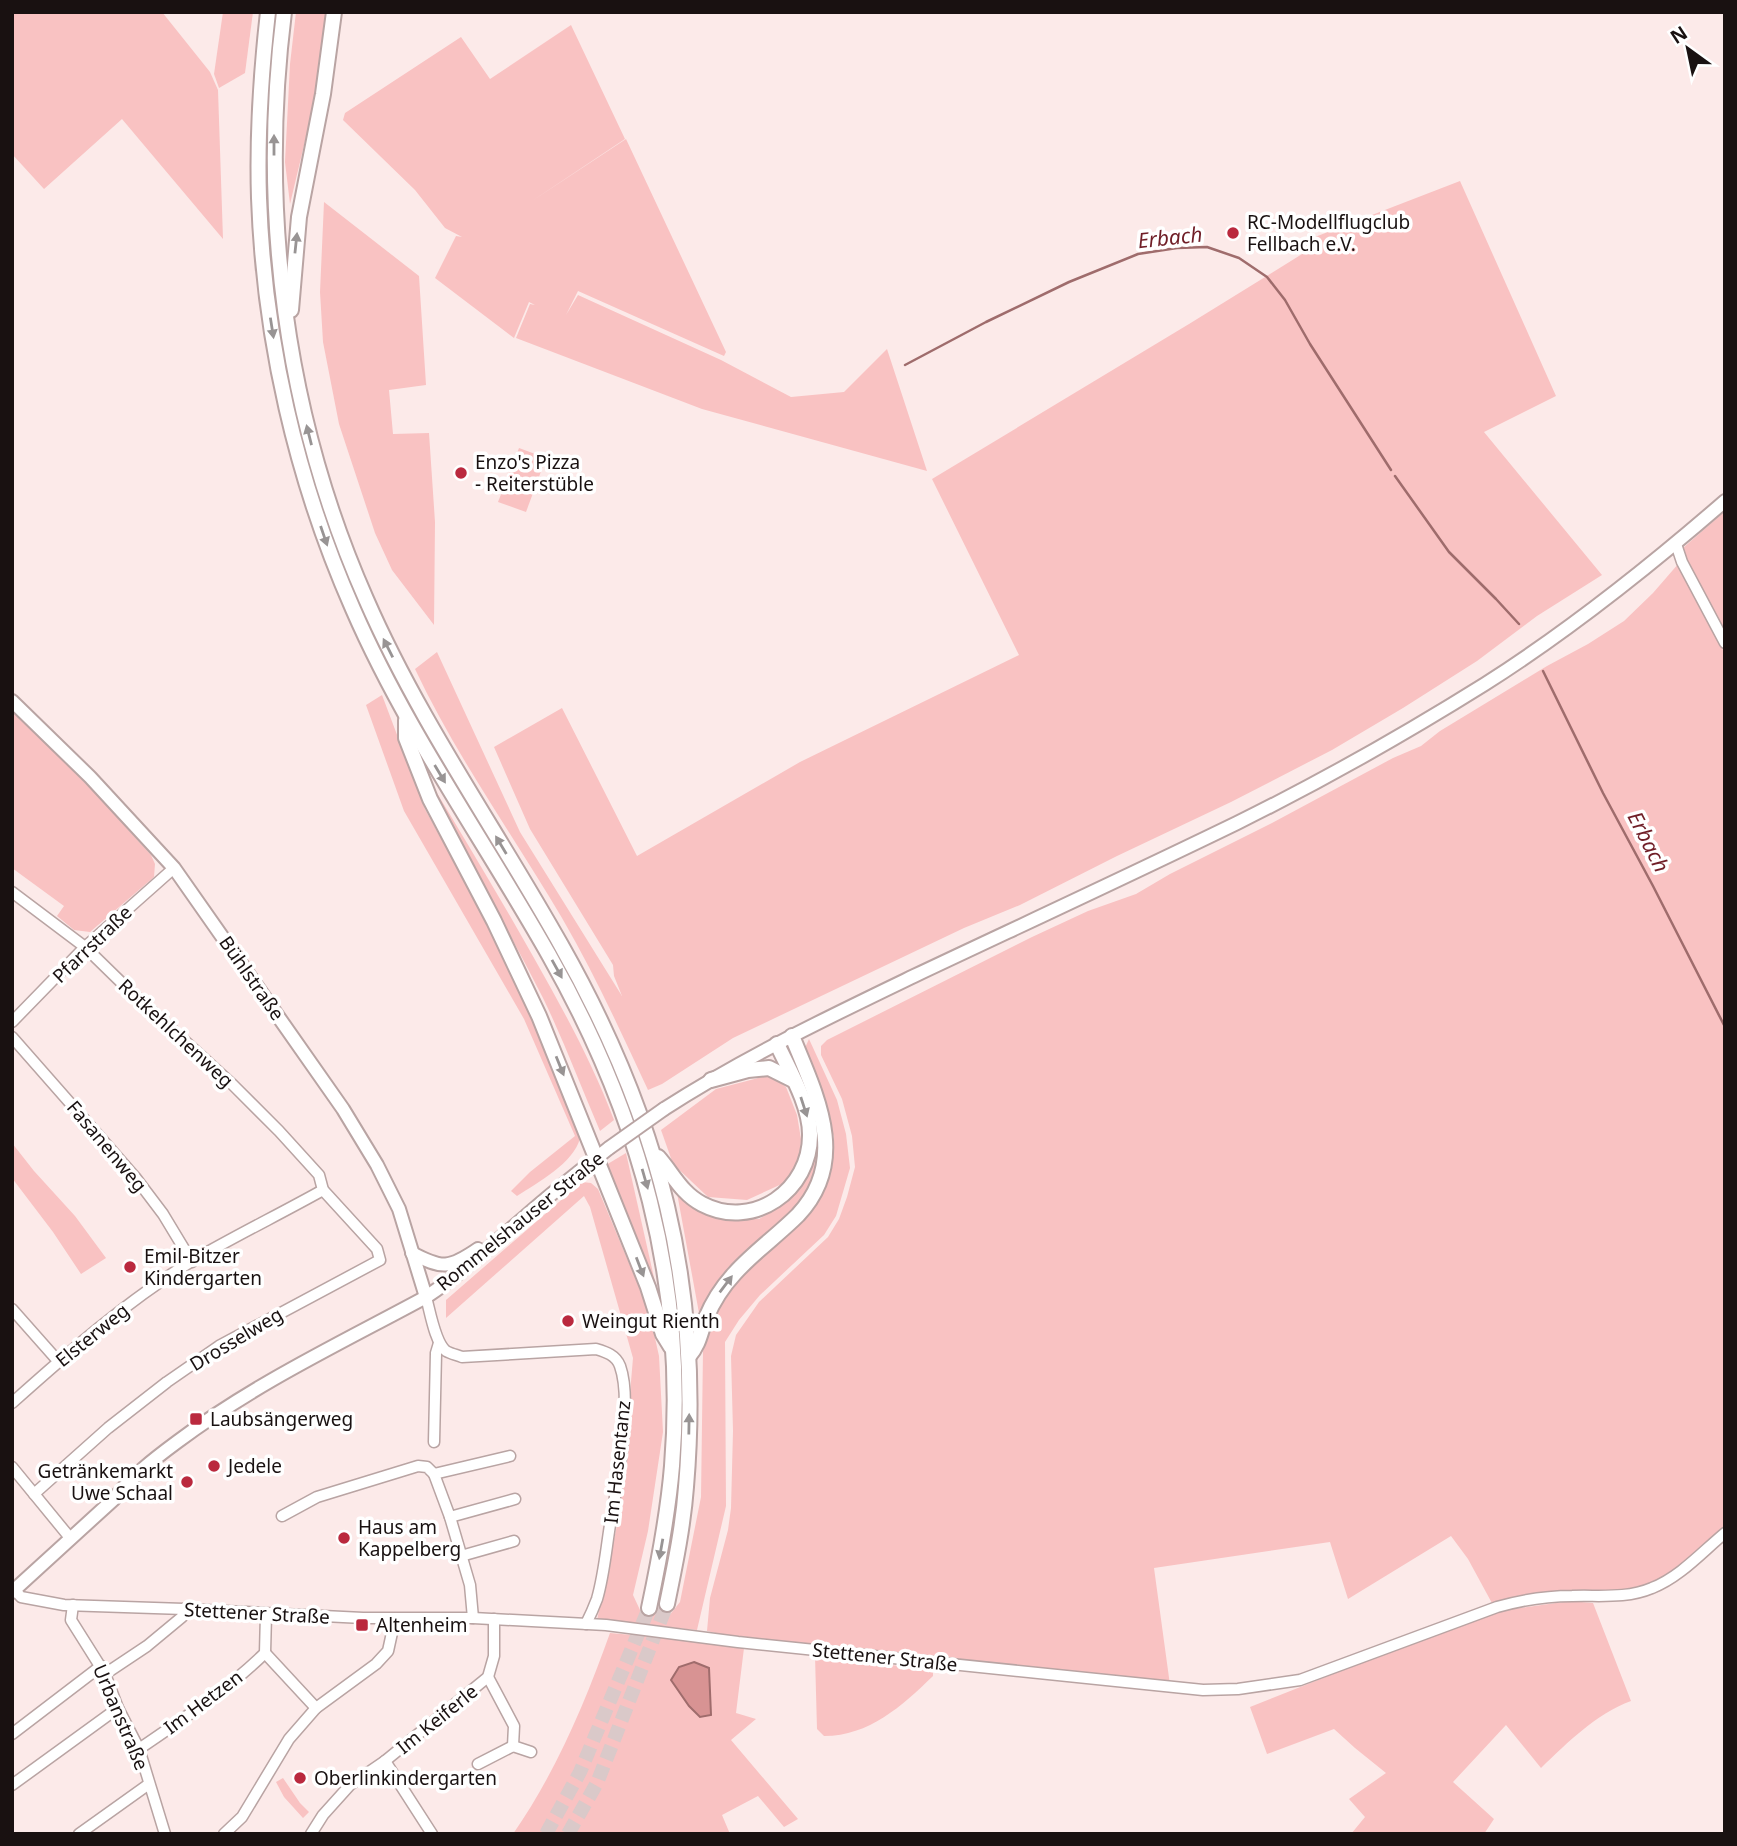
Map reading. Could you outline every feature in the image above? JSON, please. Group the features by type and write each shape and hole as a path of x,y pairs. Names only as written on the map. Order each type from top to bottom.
{"highway":[{"path":"268,12 260,110 259,199 267,299 279,373 303,470 330,553 374,655 406,715 551,958 580,1013 617,1093 653,1212 667,1287 674,1352 674,1416 671,1481 649,1608"},
{"path":"284,12 276,96 274,183 280,271 289,335 308,430 325,491 374,619 432,731 586,990 628,1081 667,1200 677,1248 689,1356 686,1491 679,1546 667,1604"},
{"path":"289,335 299,217 323,94 334,12"},
{"path":"406,715 406,738 430,799 517,967 559,1062 648,1287 663,1334 674,1352"},
{"path":"689,1356 698,1345 716,1297 734,1273 813,1197 822,1175 826,1148 824,1123 792,1036"},
{"path":"652,1149 684,1191 718,1210 748,1211 780,1198 796,1183 804,1168 810,1149 811,1131 804,1104 777,1044"},
{"path":"711,1080 748,1070 769,1068 793,1080"}],"main road":[{"name":"Rommelshauser Straße","path":"13,1591 114,1499 127,1482 197,1427 270,1380 426,1297 467,1268 595,1158 711,1080 874,995 1238,822 1341,769 1486,683 1551,638 1675,544 1725,501"},
{"name":"Bühlstraße","path":"12,701 99,787 174,868 343,1109 377,1165 399,1209 426,1297"},
{"path":"412,1253 446,1266 464,1259 522,1219"}],"street":[{"path":"1675,544 1725,643"},
{"name":"Pfarrstraße","path":"12,1022 85,947 174,868"},
{"name":"Rotkehlchenweg","path":"12,892 85,947 200,1053 279,1130 319,1175 323,1190"},
{"name":"Fasanenweg","path":"12,1037 135,1177 163,1214 192,1262"},
{"name":"Elsterweg","path":"12,1403 114,1315 192,1262 323,1190"},
{"name":"Drosselweg","path":"34,1494 108,1427 219,1346 380,1260 377,1249 323,1190"},
{"path":"426,1297 439,1343 436,1353 434,1442"},
{"path":"12,1309 58,1361"},
{"name":"Im Hasentanz","path":"439,1343 445,1350 463,1357 596,1349 610,1353 620,1364 624,1387 624,1422 616,1491 596,1601 586,1623"},
{"path":"434,1474 510,1456"},
{"path":"282,1516 317,1497 418,1466 427,1467 434,1474 450,1517 470,1585 473,1618"},
{"path":"12,1467 71,1539"},
{"path":"450,1517 515,1499"},
{"name":"Stettener Straße","path":"13,1591 21,1597 73,1605 395,1619 473,1618 586,1623 738,1642 1192,1689 1238,1689 1300,1680 1497,1607 1525,1600 1574,1595 1616,1596 1653,1588 1667,1580 1725,1533"},
{"path":"461,1556 514,1541"},
{"name":"Urbanstraße","path":"73,1605 71,1620 103,1670 118,1708 139,1749 165,1834"},
{"path":"12,1734 103,1670 147,1646 182,1617 184,1609"},
{"path":"266,1614 265,1653 316,1708"},
{"path":"224,1834 242,1817 289,1739 316,1708 376,1664 388,1651 395,1619"},
{"name":"Im Keiferle","path":"311,1834 323,1815 350,1785 385,1761 488,1677 494,1656 494,1619"},
{"name":"Im Hetzen","path":"139,1749 192,1714 246,1672 265,1653"},
{"name":"Im Keiferle","path":"488,1677 514,1726 513,1746"},
{"path":"12,1785 118,1708"},
{"path":"478,1764 513,1746 531,1752"},
{"name":"Im Keiferle","path":"385,1761 432,1834"},
{"path":"79,1834 149,1784"}],"shaded area":[{"path":"12,12 162,12 210,72 218,90 223,239 122,119 44,189 12,154"},
{"path":"223,12 253,12 245,73 219,88 214,74"},
{"path":"296,12 327,12 317,85 290,204 285,162 290,64"},
{"path":"571,25 625,139 529,203 626,139 726,352 724,356 578,291 566,315 578,295 721,360 791,397 844,392 887,349 927,471 702,409 516,338 530,304 535,305 529,302 514,338 435,278 456,236 462,237 445,228 415,190 343,120 345,113 461,37 490,79"},
{"path":"1460,181 1556,396 1484,432 1602,575 1537,616 1477,661 1332,750 1020,905 964,928 733,1038 662,1084 648,1090 574,939 467,764 415,669 437,652 520,832 622,996 614,976 613,965 530,829 494,747 562,708 637,856 800,762 1019,655 932,479 1307,251 1302,242"},
{"path":"324,202 419,276 426,385 389,390 393,434 429,433 435,522 434,625 392,570 375,533 339,424 323,342 320,292"},
{"path":"519,448 546,458 526,512 498,502"},
{"path":"1725,511 1725,634 1685,559 1683,548"},
{"path":"1679,563 1725,655 1725,1529 1674,1571 1640,1590 1493,1605 1468,1559 1451,1536 1348,1599 1330,1542 1154,1568 1170,1685 741,1639 707,1631 710,1598 731,1508 731,1356 736,1335 759,1302 828,1237 839,1219 855,1167 852,1136 842,1099 821,1055 821,1046 827,1040 1032,937 1088,911 1136,894 1393,758 1421,746 1440,731 1624,621"},
{"path":"382,695 425,809 482,914 524,1001 580,1138 563,1164 517,1196 511,1191 575,1136 524,1019 404,811 366,705"},
{"path":"12,710 94,792 151,855 155,864 154,877 90,932 74,930 57,916 64,906 12,868"},
{"path":"426,775 521,935 587,1058 614,1120 600,1131 543,998"},
{"path":"809,1039 837,1100 846,1134 850,1168 836,1216 824,1235 760,1295 725,1342 726,1506 697,1630 597,1620 620,1511 633,1358 590,1207 584,1196 446,1318 446,1300 582,1182 591,1183 598,1189 649,1311 659,1356 663,1432 648,1531 633,1595 640,1610 668,1617 680,1602 701,1497 703,1351 719,1303 746,1267 807,1218 830,1175 834,1137 804,1050"},
{"path":"787,1050 791,1053 804,1083 820,1137 818,1165 800,1204 732,1266 699,1313 677,1193 713,1217 759,1219 791,1199 813,1161 815,1150"},
{"path":"770,1075 786,1087 797,1115 801,1139 800,1158 784,1183 747,1200 708,1197 673,1164 661,1130 716,1089"},
{"path":"12,1143 75,1216 106,1258 81,1274 12,1178"},
{"path":"626,1153 657,1291 606,1165"},
{"path":"1570,1601 1593,1603 1631,1701 1594,1721 1541,1768 1506,1725 1453,1782 1494,1819 1484,1834 1351,1834 1365,1817 1349,1799 1386,1773 1334,1729 1267,1754 1250,1707 1499,1611"},
{"path":"610,1633 744,1648 736,1713 756,1719 731,1740 798,1819 784,1827 758,1796 722,1815 730,1834 513,1834 556,1762"},
{"path":"815,1656 933,1670 933,1676 897,1708 870,1725 840,1735 824,1736 817,1729"},
{"path":"694,1662 709,1668 711,1715 700,1717 671,1680 679,1667"},
{"path":"283,1778 309,1812 303,1818 284,1797 276,1782"}],"waterway":[{"name":"Erbach","path":"905,365 1069,282 1138,254 1207,247 1239,258 1267,277 1285,300 1391,470"},
{"name":"Erbach","path":"1395,476 1449,552 1519,624"},
{"name":"Erbach","path":"1543,671 1603,793 1725,1027"}],"tunnel":[{"path":"568,1834 597,1783 667,1604"},
{"path":"546,1834 580,1772 649,1608"}],"place":[{"name":"RC-Modellflugclub Fellbach e.V.","path":"1233,233"},
{"name":"Enzo's Pizza - Reiterstüble","path":"461,473"},
{"name":"Emil-Bitzer Kindergarten","path":"130,1267"},
{"name":"Weingut Rienth","path":"568,1321"},
{"name":"Laubsängerweg","path":"196,1419"},
{"name":"Jedele","path":"214,1466"},
{"name":"Getränkemarkt Uwe Schaal","path":"187,1482"},
{"name":"Haus am Kappelberg","path":"344,1538"},
{"name":"Altenheim","path":"362,1625"},
{"name":"Oberlinkindergarten","path":"300,1778"}]}
